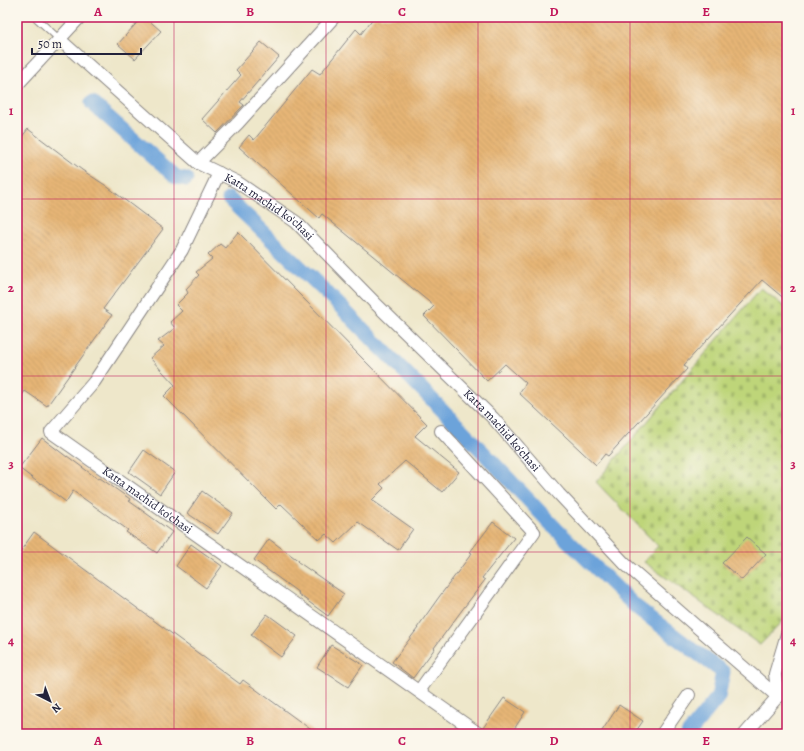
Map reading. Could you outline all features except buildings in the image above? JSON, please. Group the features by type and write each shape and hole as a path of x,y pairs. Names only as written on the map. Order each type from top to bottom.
{"street":[{"path":"17,85 80,17"},
{"path":"198,163 238,123 334,17"},
{"name":"Katta machid ko'chasi","path":"60,39 198,163 236,182 296,222 493,418 559,494 625,564 778,697"},
{"name":"Katta machid ko'chasi","path":"219,173 182,250 94,382 51,432 479,734"},
{"path":"418,691 534,532 441,432"},
{"path":"778,697 775,674 787,634"},
{"path":"745,734 787,686"},
{"path":"662,734 689,696"}],"lane":[{"path":"35,17 60,39"}],"green space":[{"path":"761,288 787,309 787,617 760,645 644,562 658,546 596,482"}],"waterway":[{"path":"92,103 176,177 186,179"},
{"path":"229,199 328,294 462,430 556,529 636,607 723,672 718,697 688,734"}]}
